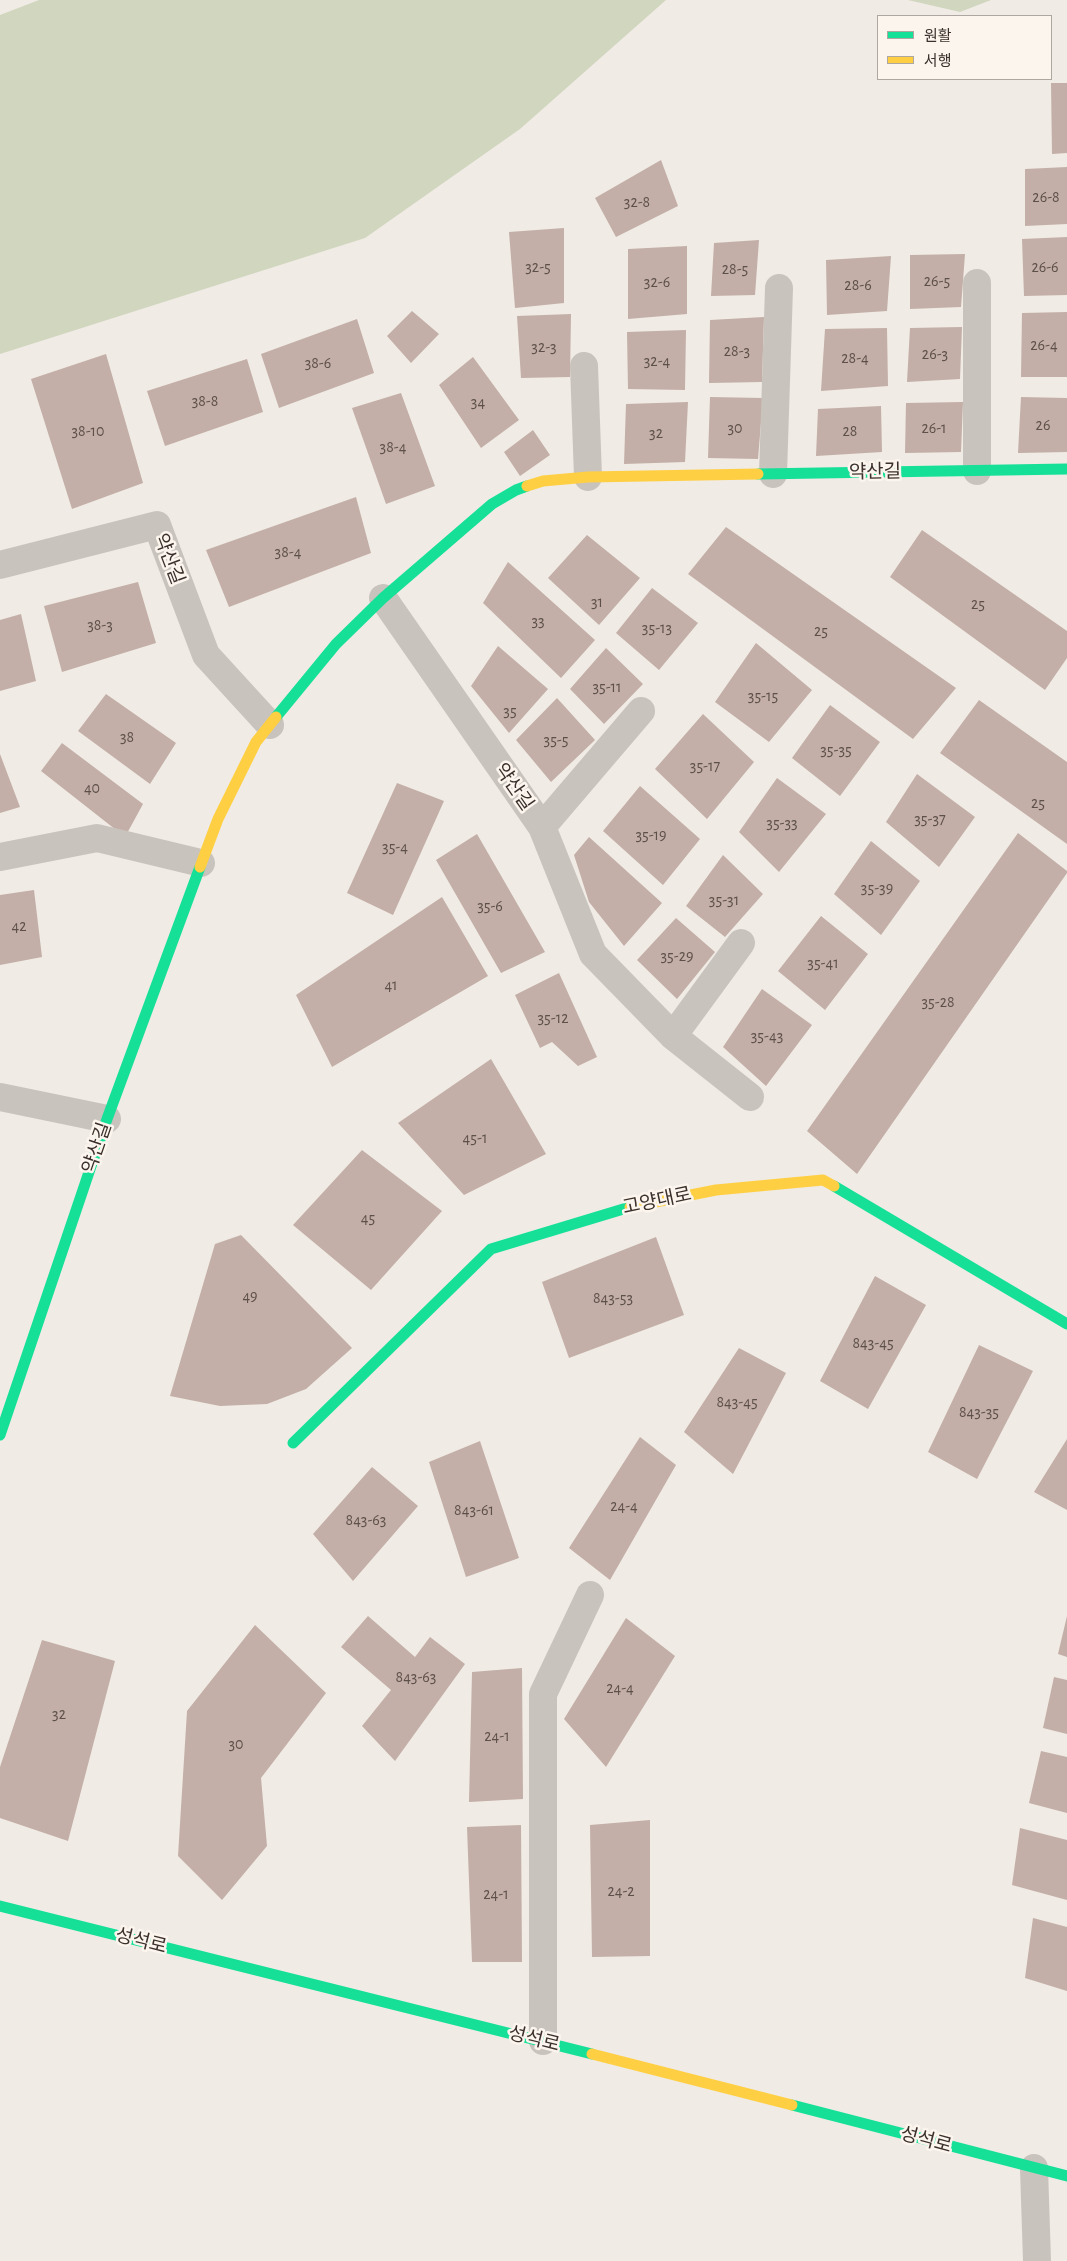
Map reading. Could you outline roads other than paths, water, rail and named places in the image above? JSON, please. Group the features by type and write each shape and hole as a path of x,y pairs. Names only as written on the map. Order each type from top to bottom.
{"street":[{"path":"977,283 977,471"},
{"path":"772,474 780,288"},
{"path":"584,366 588,478"},
{"name":"약산길","path":"0,1435 107,1119 218,818 256,742 336,644 383,598 492,504 516,490 543,481 588,478 1067,469"},
{"name":"약산길","path":"0,565 157,525 206,655 270,725"},
{"name":"약산길","path":"383,598 542,828 593,954 672,1036 750,1097"},
{"name":"약산길","path":"542,828 642,711"},
{"path":"0,856 97,838 201,863"},
{"path":"672,1036 741,943"},
{"path":"0,1097 107,1119"},
{"name":"고양대로","path":"293,1443 491,1250 618,1209 716,1190 823,1180 1067,1324"},
{"path":"543,2041 543,1694 590,1596"},
{"name":"성석로","path":"0,1906 543,2041 1067,2176"},
{"path":"1034,2168 1037,2261"}]}
